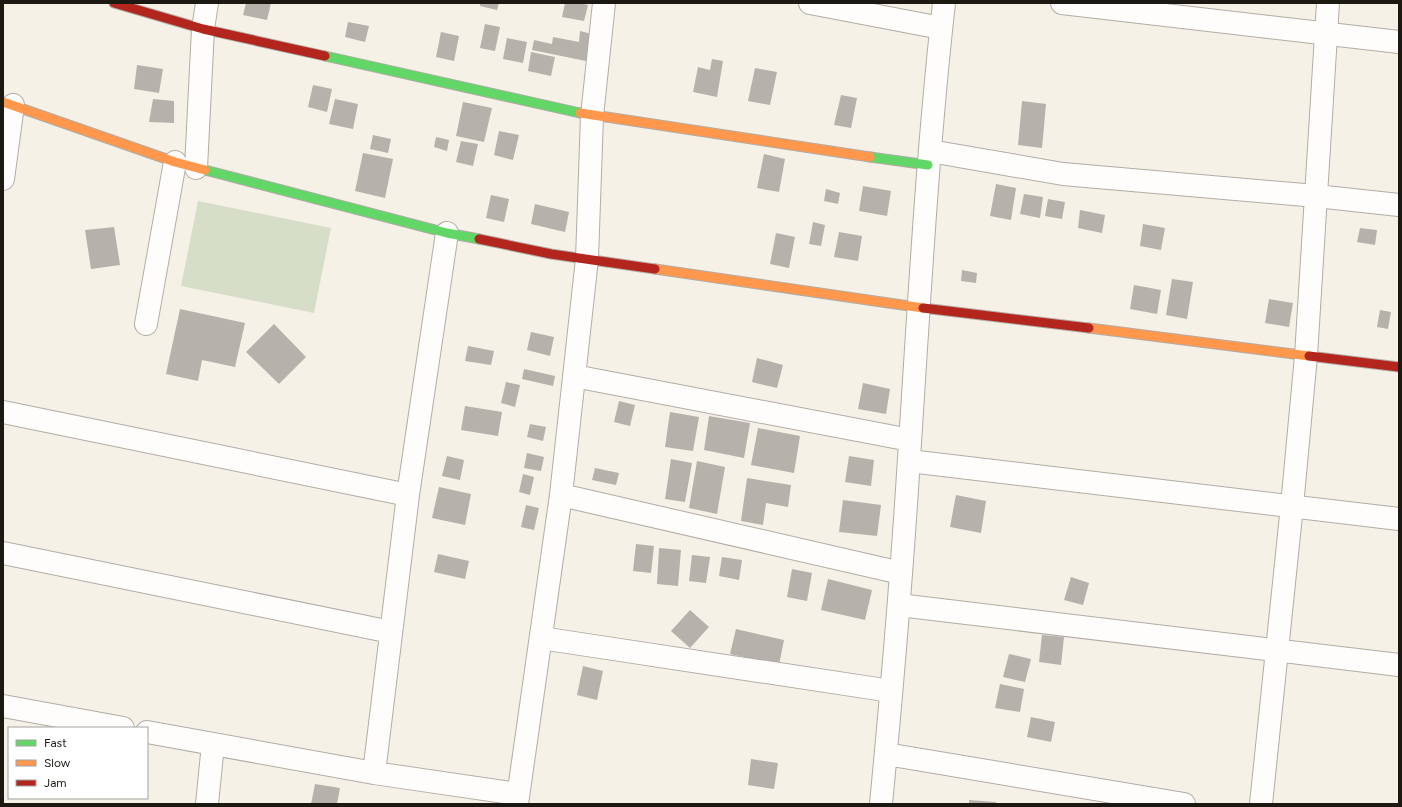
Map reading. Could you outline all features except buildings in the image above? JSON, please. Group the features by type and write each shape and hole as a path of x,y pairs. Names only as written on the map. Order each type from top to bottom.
{"street":[{"path":"114,3 203,29 592,116 1063,174 1316,196 1399,205"},
{"path":"196,168 203,29 207,3"},
{"path":"148,732 518,799 561,495 587,260 592,116 604,3"},
{"path":"810,3 941,28"},
{"path":"881,804 899,605 929,158 944,3"},
{"path":"1062,3 1326,35 1399,42"},
{"path":"1261,804 1306,356 1328,3"},
{"path":"3,179 8,104 196,168 447,233 551,254 918,307 1399,367"},
{"path":"146,324 175,162"},
{"path":"374,773 408,495 447,233"},
{"path":"574,376 910,450 1292,506 1399,519"},
{"path":"3,412 408,495"},
{"path":"561,495 901,573"},
{"path":"3,553 391,632"},
{"path":"899,605 1399,665"},
{"path":"541,638 892,691"},
{"path":"3,706 118,727"},
{"path":"206,804 213,744"},
{"path":"886,754 1184,804"}],"green space":[{"path":"198,201 331,228 314,313 181,286"}],"traffic: fast":[{"path":"325,56 580,113"},
{"path":"870,157 928,165"},
{"path":"205,170 447,233 479,239"}],"traffic: slow":[{"path":"3,102 175,162 205,170"},
{"path":"580,113 870,157"},
{"path":"655,269 923,308"},
{"path":"1089,328 1309,356"}],"traffic: jam":[{"path":"114,3 203,29 325,56"},
{"path":"479,239 551,254 655,269"},
{"path":"923,308 1089,328"},
{"path":"1309,356 1399,367"}]}
